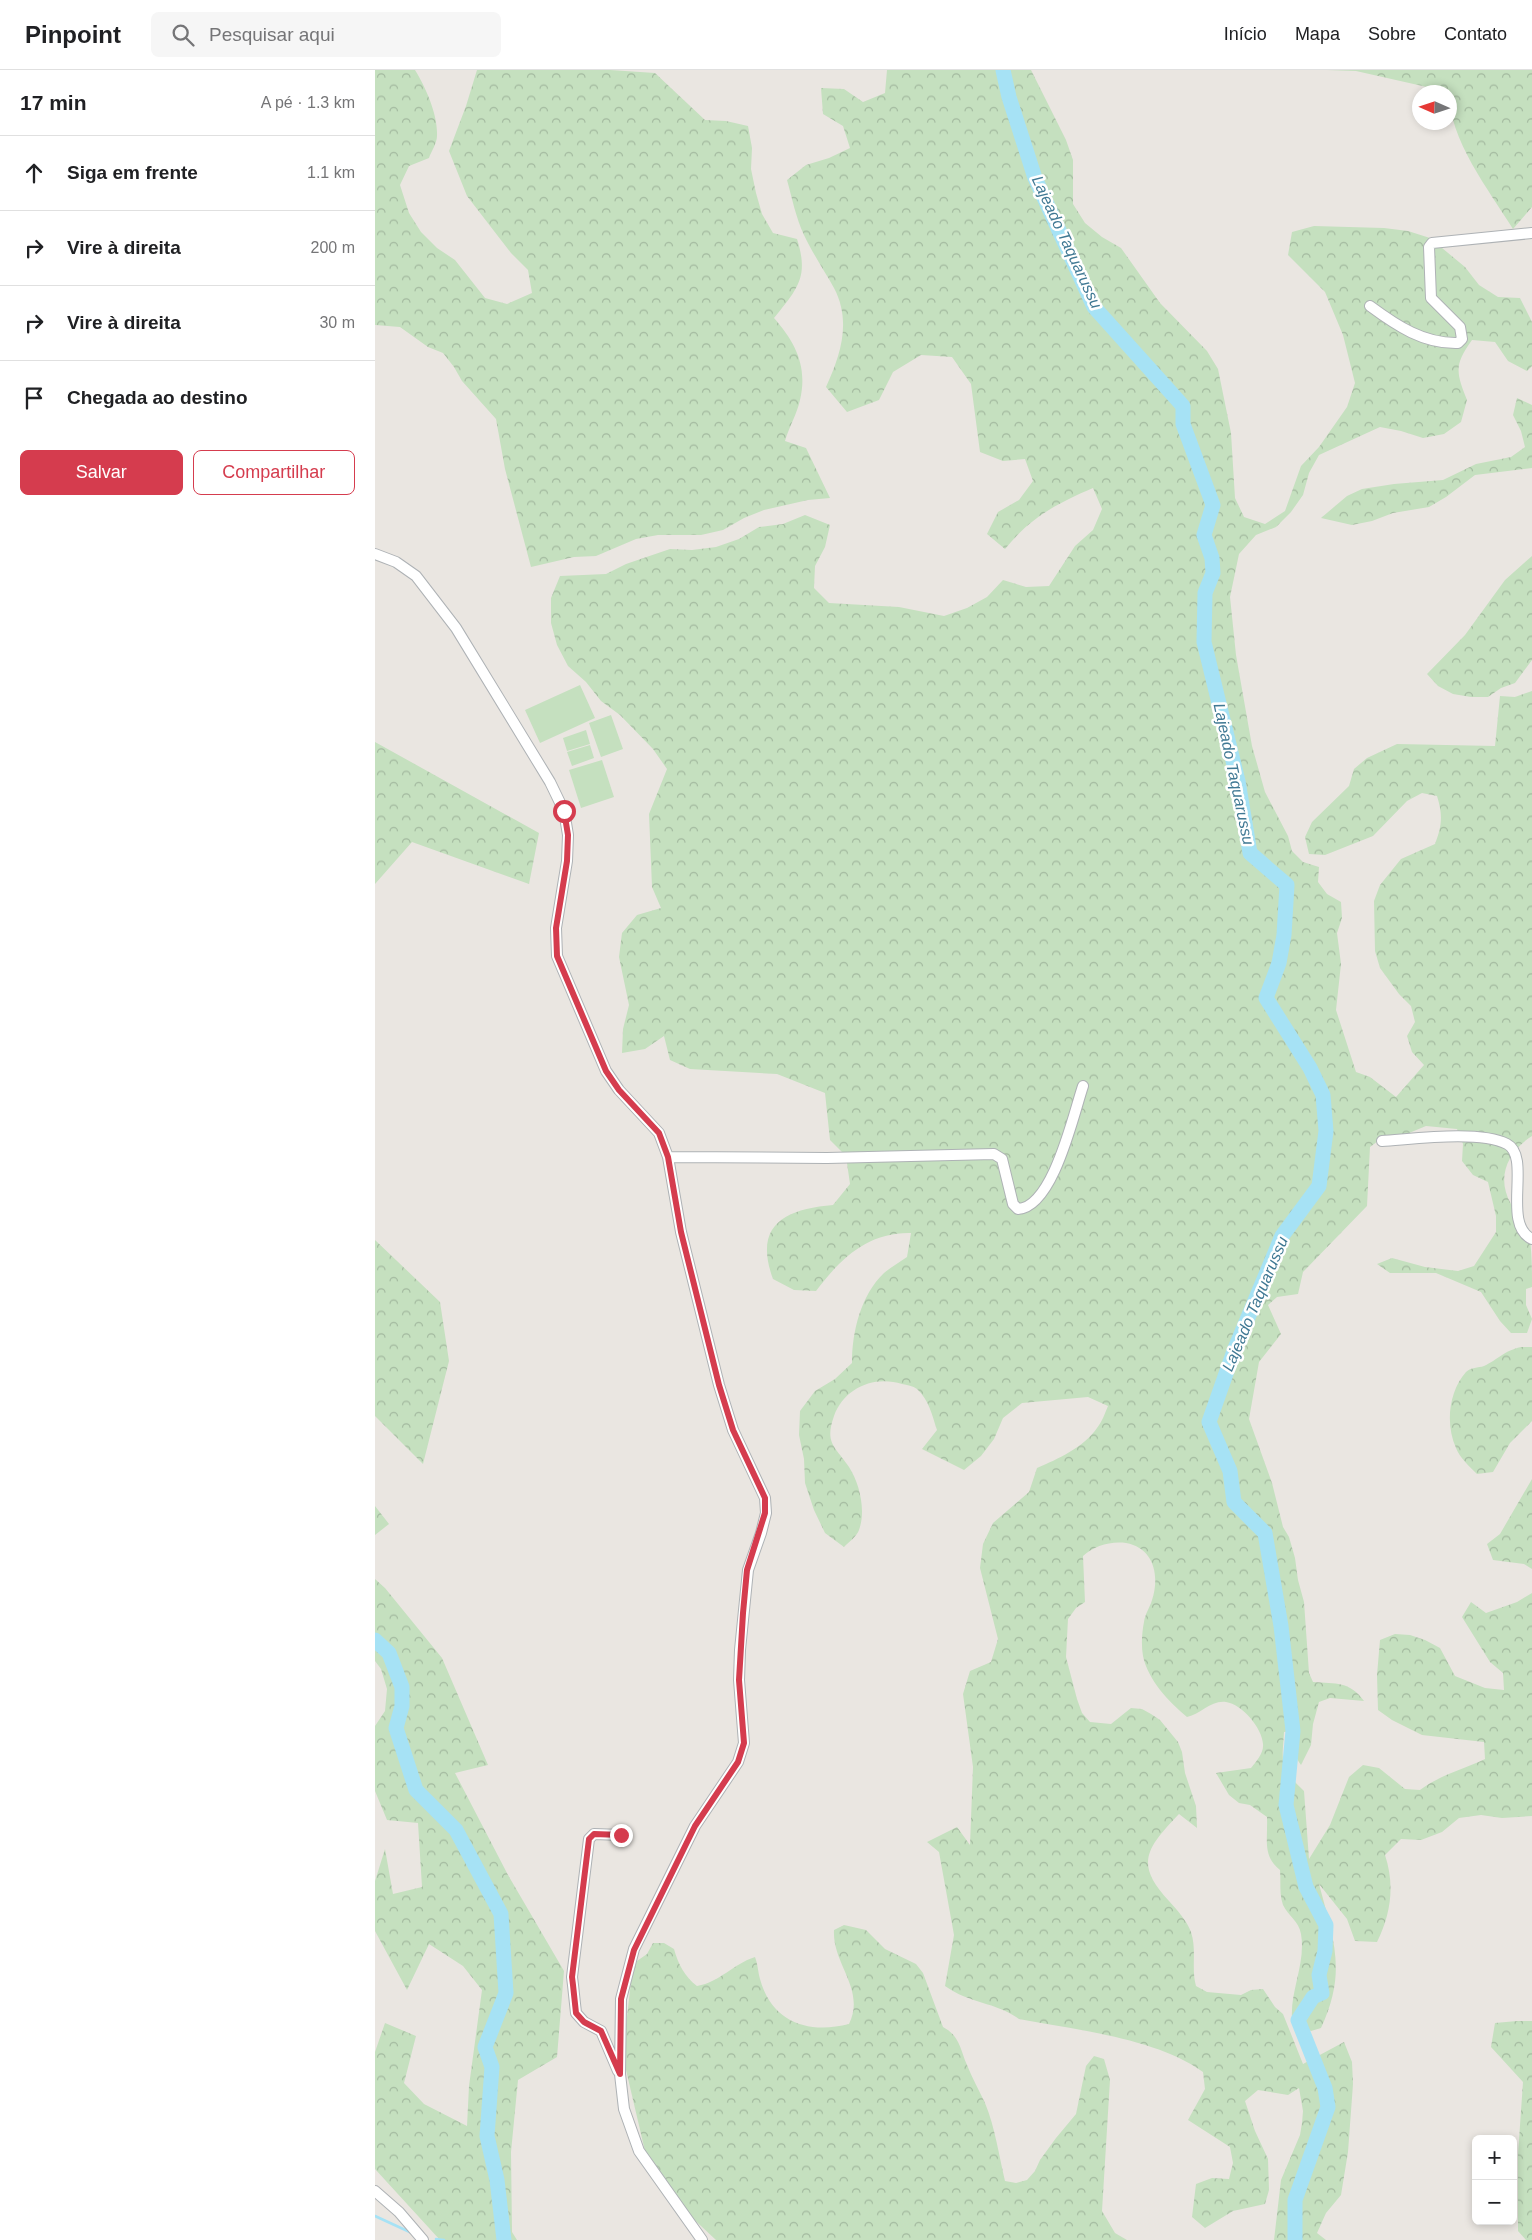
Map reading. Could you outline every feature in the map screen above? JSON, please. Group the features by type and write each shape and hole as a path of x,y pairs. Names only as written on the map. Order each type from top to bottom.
{"street":[{"path":"1370,306 1406,331 1448,343 1459,343 1462,339 1461,326 1431,298 1429,247 1437,241 1532,233"},
{"path":"375,554 396,562 416,576 456,628 550,782 564,811 568,835 567,861 556,928 557,956 606,1071 619,1090 659,1133 668,1157 681,1232 719,1385 733,1430 765,1498 765,1513 747,1570 743,1613 739,1680 744,1743 738,1762 695,1826 634,1950 621,1999 620,2074 624,2109 639,2151 702,2240"},
{"path":"668,1157 827,1158 994,1154 1002,1159 1013,1204 1018,1209 1028,1208 1039,1199 1053,1177 1083,1086"},
{"path":"1382,1141 1478,1137 1507,1144 1514,1150 1518,1160 1517,1206 1521,1226 1528,1237 1532,1239"},
{"path":"620,2074 601,2031 584,2022 576,2013 572,1977 589,1839 594,1834 621,1835"},
{"path":"375,2191 399,2212 423,2240"}],"green space":[{"path":"375,70 415,70 427,93 436,119 437,139 429,158 409,166 400,185 409,213 421,232 437,248 455,260 485,298 507,304 532,293 528,270 511,253 467,196 449,151 477,70 610,70 655,73 705,120 726,121 748,126 752,148 751,169 762,214 773,233 797,239 802,263 799,282 795,290 774,318 794,346 801,365 802,376 799,405 785,441 806,448 830,498 808,500 764,510 744,518 723,530 701,535 658,535 636,539 596,556 574,557 531,567 505,469 496,419 462,381 443,353 428,347 400,327 375,325"},
{"path":"887,70 1031,70 1066,140 1073,160 1073,204 1085,223 1102,237 1121,248 1160,303 1207,351 1218,369 1231,433 1235,498 1244,517 1265,524 1285,511 1301,466 1319,447 1347,407 1355,383 1343,335 1325,292 1288,255 1292,232 1314,226 1384,228 1408,231 1430,238 1465,267 1479,285 1498,297 1520,298 1532,322 1532,366 1527,371 1508,361 1495,342 1472,340 1462,356 1459,369 1467,400 1461,422 1444,434 1423,438 1380,427 1319,455 1309,473 1303,495 1291,512 1276,527 1256,535 1239,554 1230,597 1236,655 1252,746 1265,792 1288,836 1292,851 1303,862 1319,867 1318,882 1327,894 1341,902 1342,918 1337,933 1341,964 1336,1010 1356,1072 1370,1077 1396,1097 1424,1065 1412,1052 1407,1036 1415,1022 1411,1006 1399,994 1380,968 1375,951 1374,901 1380,885 1401,859 1435,844 1441,820 1437,796 1422,793 1407,801 1373,836 1325,855 1309,854 1305,837 1312,822 1349,786 1354,769 1367,758 1397,744 1495,746 1500,696 1515,697 1532,691 1532,1136 1523,1142 1510,1158 1504,1175 1504,1185 1513,1208 1529,1233 1532,1287 1526,1289 1526,1305 1532,1319 1527,1333 1511,1333 1500,1321 1481,1292 1436,1273 1390,1273 1377,1264 1392,1258 1425,1267 1458,1271 1474,1266 1496,1232 1496,1216 1488,1182 1473,1175 1462,1161 1463,1144 1457,1129 1426,1126 1397,1138 1382,1138 1370,1147 1367,1206 1303,1272 1298,1294 1277,1297 1268,1305 1281,1334 1259,1362 1249,1419 1272,1483 1283,1527 1289,1537 1295,1558 1304,1602 1309,1673 1313,1682 1348,1687 1364,1701 1330,1698 1319,1702 1313,1724 1311,1745 1301,1765 1294,1749 1293,1731 1284,1732 1284,1765 1290,1776 1304,1791 1309,1859 1330,1825 1349,1777 1363,1765 1379,1768 1405,1789 1420,1790 1443,1777 1485,1759 1484,1742 1422,1735 1392,1720 1378,1710 1377,1675 1380,1640 1395,1634 1410,1635 1425,1640 1440,1648 1455,1676 1485,1688 1504,1690 1503,1673 1490,1662 1462,1617 1471,1602 1486,1613 1517,1602 1532,1593 1532,1816 1502,1818 1481,1815 1459,1818 1442,1832 1421,1840 1401,1839 1385,1855 1390,1877 1390,1899 1386,1921 1377,1942 1355,1941 1347,1919 1319,1884 1333,1940 1336,1973 1334,1990 1321,2028 1311,2031 1292,2019 1293,1998 1300,1966 1301,1934 1300,1929 1283,1905 1280,1870 1274,1865 1268,1853 1267,1817 1250,1805 1239,1803 1229,1795 1216,1773 1251,1768 1255,1763 1261,1754 1263,1744 1255,1724 1238,1707 1226,1702 1216,1703 1187,1717 1173,1705 1154,1682 1143,1656 1142,1643 1145,1619 1154,1591 1155,1573 1149,1557 1135,1546 1126,1543 1108,1544 1092,1549 1083,1556 1085,1602 1076,1608 1068,1619 1066,1657 1082,1713 1090,1722 1111,1724 1131,1708 1142,1709 1160,1720 1178,1742 1182,1752 1185,1773 1196,1806 1197,1828 1179,1814 1159,1836 1149,1856 1148,1865 1151,1876 1158,1888 1187,1924 1191,1932 1194,1946 1196,1986 1207,1992 1241,1995 1251,1990 1263,1989 1275,2007 1283,2014 1303,2064 1344,2042 1352,2062 1353,2084 1348,2152 1341,2195 1326,2213 1317,2233 1326,2240 1274,2240 1281,2180 1300,2135 1302,2123 1303,2111 1299,2088 1288,2095 1258,2090 1245,2101 1255,2131 1268,2159 1269,2190 1265,2204 1233,2211 1205,2228 1192,2217 1196,2184 1212,2178 1229,2179 1233,2163 1230,2147 1188,2120 1205,2089 1203,2072 1184,2060 1139,2043 1019,2019 1001,2009 954,1992 945,1986 954,1935 939,1852 927,1842 957,1827 970,1845 973,1767 963,1694 970,1671 991,1662 998,1639 980,1568 983,1544 993,1523 1029,1492 1037,1468 1078,1447 1092,1435 1099,1426 1108,1406 1088,1397 1022,1403 1003,1418 994,1439 981,1456 964,1470 922,1449 937,1430 932,1413 917,1389 881,1381 861,1386 845,1398 839,1406 831,1425 830,1433 833,1445 853,1474 859,1489 862,1506 859,1530 855,1537 844,1547 825,1533 814,1510 805,1483 804,1459 799,1435 800,1411 815,1391 835,1379 852,1363 852,1351 859,1314 876,1282 884,1273 907,1257 911,1233 882,1237 857,1249 835,1268 816,1291 794,1290 773,1279 768,1260 767,1245 777,1223 801,1211 833,1205 850,1184 846,1156 830,1140 825,1093 777,1074 690,1069 670,1060 664,1036 645,1049 622,1053 623,1029 629,1005 619,957 622,933 637,915 661,908 652,887 649,814 667,769 653,749 620,715 601,701 586,682 568,666 557,645 551,623 551,598 560,576 606,574 626,564 670,549 692,550 716,547 739,539 759,527 783,524 805,515 830,525 825,547 815,566 814,588 829,603 899,607 944,616 967,608 987,597 1003,580 1026,587 1049,586 1075,546 1093,530 1102,509 1093,488 1045,512 1025,528 1005,549 987,534 998,512 1019,500 1033,481 1025,459 1003,461 980,452 971,384 952,357 921,355 893,372 879,400 847,412 826,387 836,363 842,339 842,313 834,288 801,228 787,180 806,165 829,158 850,148 843,126 823,114 821,88 844,89 863,102 885,93"},
{"path":"1327,70 1532,70 1532,207 1513,229 1482,181 1463,146 1457,130 1457,85 1418,85 1356,71"},
{"path":"1517,398 1532,405 1532,468 1475,475 1429,507 1393,513 1372,521 1352,525 1321,518 1347,496 1362,489 1443,480 1476,464 1511,457 1525,447 1521,431 1513,415"},
{"path":"1532,556 1532,660 1515,683 1501,688 1488,697 1453,694 1438,686 1427,674 1465,635 1505,580"},
{"path":"580,685 595,718 540,743 525,710"},
{"path":"611,715 623,749 601,757 589,723"},
{"path":"586,730 590,744 567,751 563,738"},
{"path":"375,742 539,833 529,884 412,842 375,884"},
{"path":"590,745 594,758 572,766 567,752"},
{"path":"602,760 614,797 581,808 569,770"},
{"path":"375,1240 440,1302 449,1361 423,1464 375,1416"},
{"path":"1521,1347 1532,1347 1532,1421 1510,1443 1493,1472 1477,1474 1460,1455 1453,1439 1450,1418 1452,1398 1460,1380 1468,1370 1484,1366 1505,1353"},
{"path":"1532,1479 1532,1569 1524,1564 1493,1560 1487,1544 1500,1534"},
{"path":"375,1506 389,1524 375,1535"},
{"path":"375,1579 385,1588 442,1658 488,1765 455,1773 508,1875 564,1971 557,2057 518,2080 511,2152 512,2232 517,2240 440,2240 375,2169 375,2052 385,2023 416,2036 404,2083 424,2104 467,2126 469,2086 482,1990 463,1966 429,1944 407,1990 375,1931 375,1881 385,1849 393,1894 422,1887 418,1823 387,1820 375,1791 375,1726 385,1711 387,1689 381,1669 375,1661"},
{"path":"844,1925 866,1930 885,1949 916,1964 923,1973 943,2027 953,2034 961,2048 971,2075 985,2103 994,2132 1005,2181 1016,2183 1027,2180 1035,2171 1040,2160 1076,2114 1086,2066 1094,2056 1104,2059 1110,2080 1102,2211 1115,2233 1127,2240 716,2240 686,2212 645,2151 626,2070 625,2034 632,1973 637,1961 647,1954 653,1943 664,1943 674,1949 683,1970 697,1986 713,1981 755,1957 766,1994 773,2006 783,2015 794,2022 806,2026 834,2027 849,2024 853,2011 854,1999 835,1942 834,1930"},
{"path":"1532,2021 1532,2240 1526,2240 1518,2231 1518,2154 1523,2082 1491,2047 1495,2023"}],"waterway":[{"name":"Lajeado Taquarussu","path":"1003,70 1009,97 1035,178 1094,307 1183,406 1183,424 1213,505 1204,535 1212,558 1213,573 1205,593 1204,642 1238,781 1250,853 1287,885 1284,935 1279,963 1266,998 1310,1068 1323,1095 1326,1131 1319,1186 1282,1236 1234,1351 1209,1422 1230,1471 1234,1502 1265,1533 1281,1626 1293,1731 1286,1805 1306,1887 1326,1925 1325,1951 1319,1975 1322,1993 1313,1997 1298,2020 1325,2088 1328,2107 1295,2200 1295,2240"},
{"path":"375,1640 389,1653 402,1687 402,1706 396,1728 416,1790 456,1830 501,1914 506,1993 485,2047 492,2067 487,2136 497,2180 504,2240"},
{"path":"375,2216 414,2234"},
{"path":"436,2239 444,2240"}],"route":[{"path":"564,811 568,835 567,861 556,928 557,956 606,1071 619,1090 659,1133 668,1157 681,1232 719,1385 733,1430 751,1472 765,1498 765,1513 761,1533 747,1570 743,1613 739,1680 744,1743 738,1762 695,1826 634,1950 621,1999 620,2074 601,2031 584,2022 576,2013 572,1977 589,1839 594,1834 621,1835"}]}
